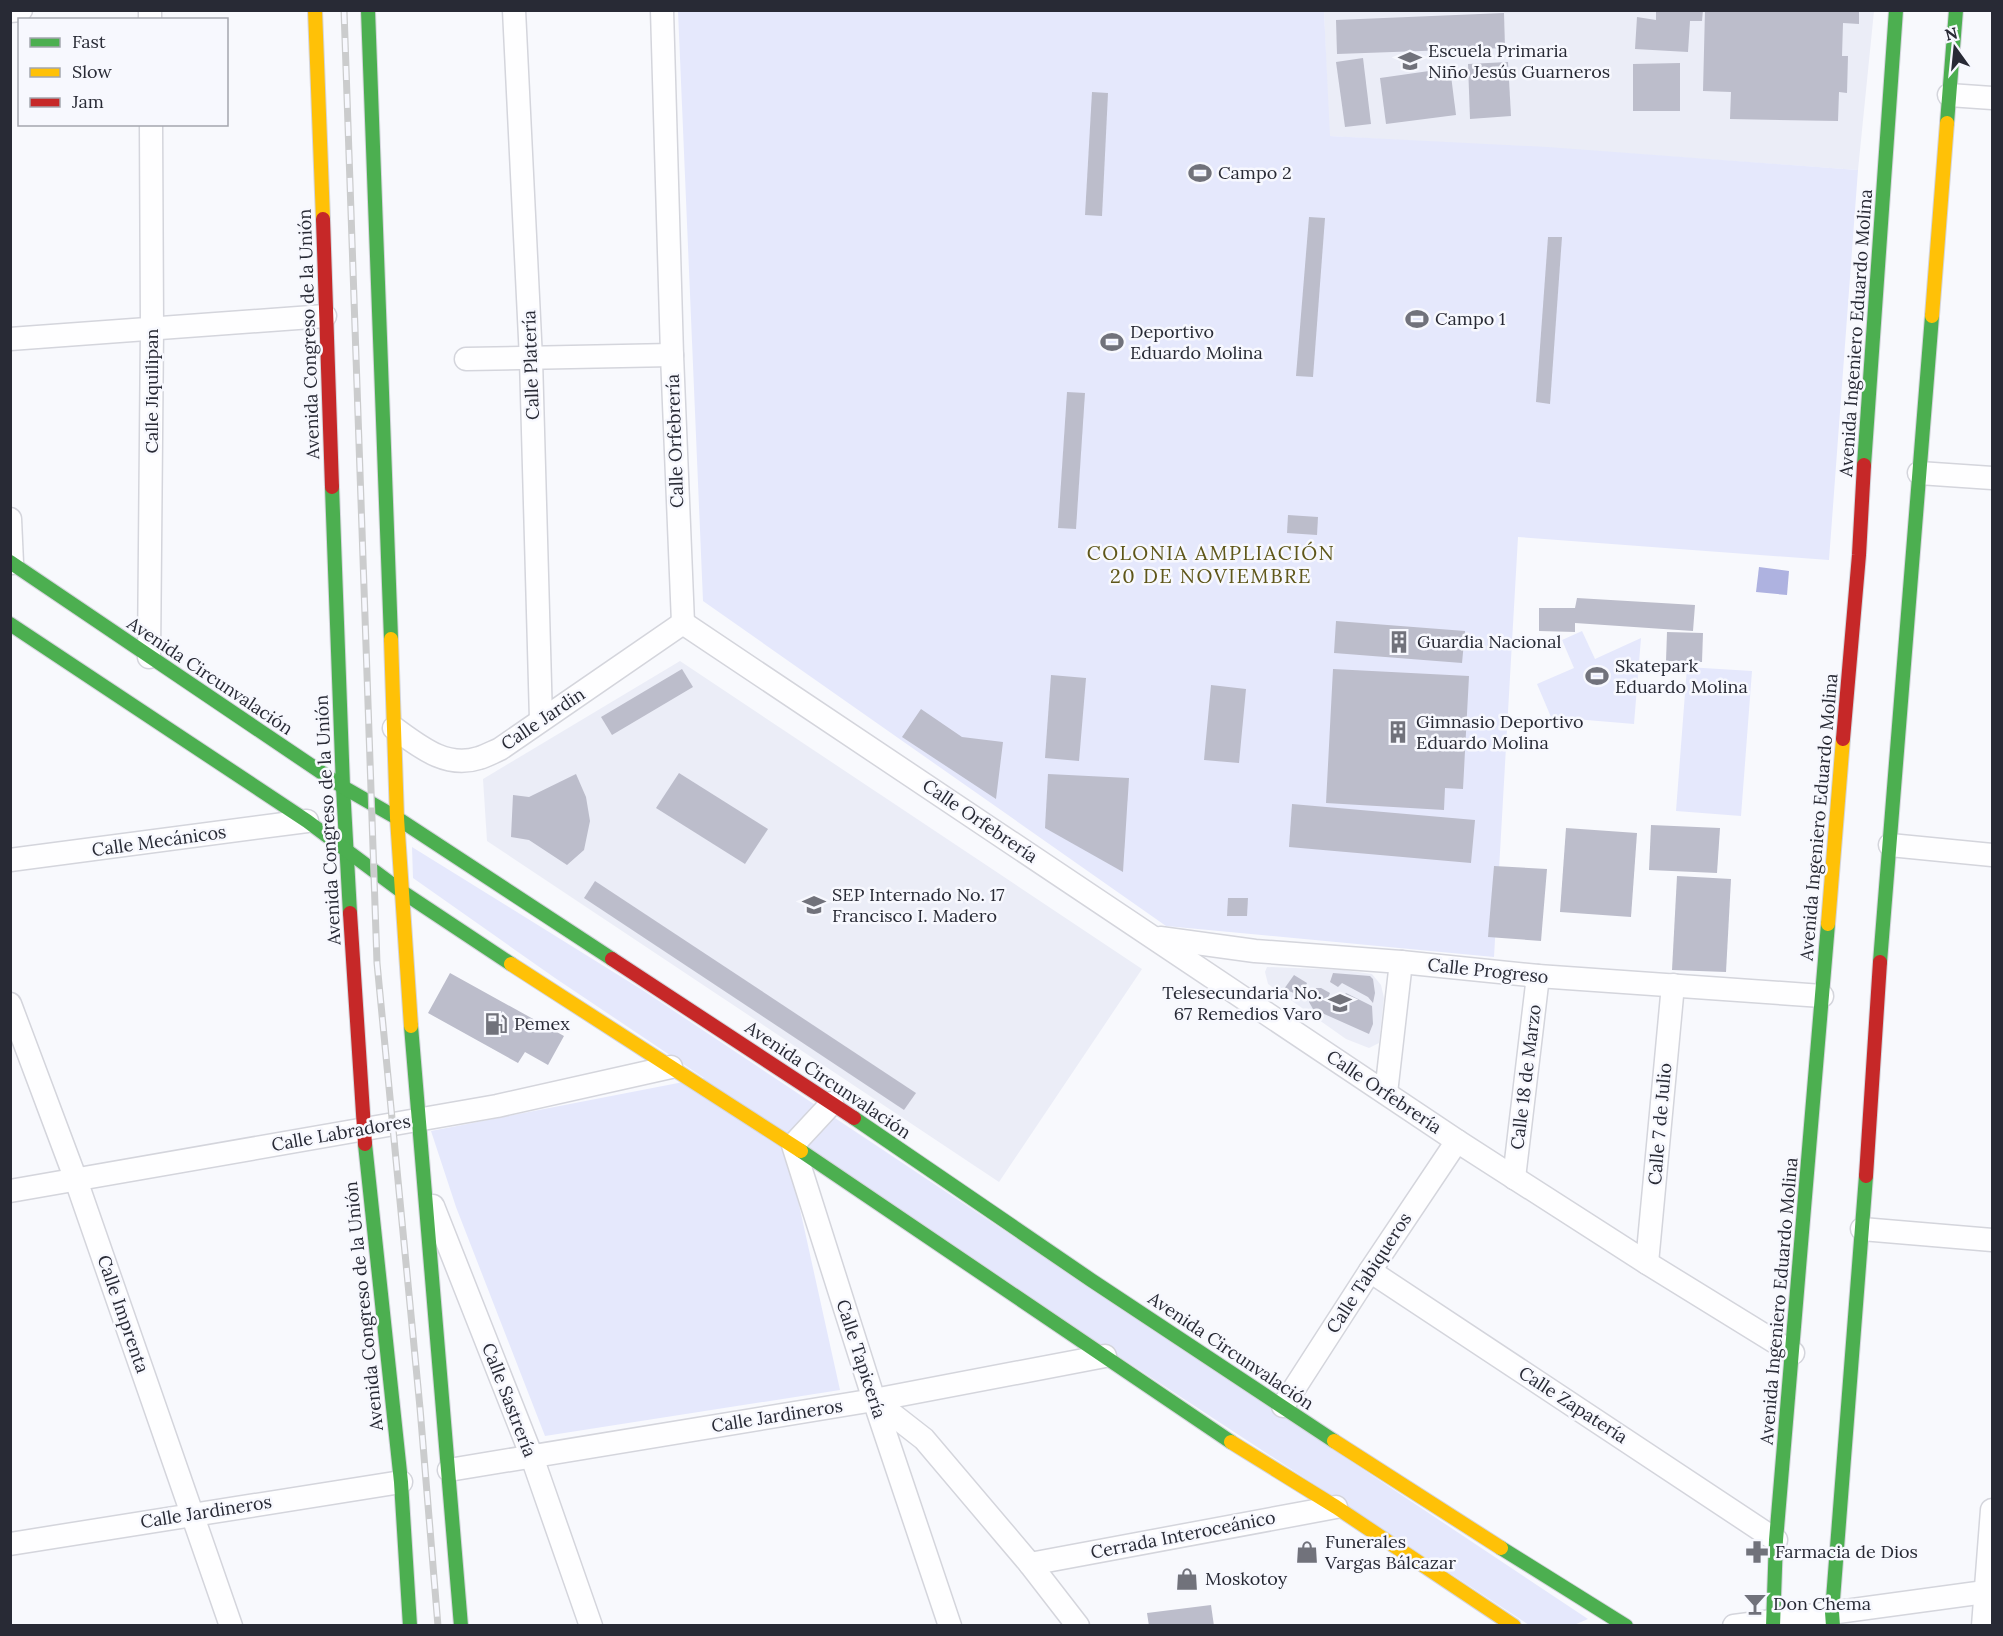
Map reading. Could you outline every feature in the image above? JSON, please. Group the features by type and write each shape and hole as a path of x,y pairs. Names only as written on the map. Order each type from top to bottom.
{"main road":[{"name":"Avenida Congreso de la Unión","path":"315,10 344,787 363,1128 401,1482 410,1626"},
{"path":"368,10 401,891 413,1072 461,1626"},
{"name":"Avenida Ingeniero Eduardo Molina","path":"1773,1623 1776,1539 1860,543 1870,358 1896,10"},
{"path":"1832,1619 1881,953 1956,10"},
{"name":"Avenida Circunvalación","path":"11,563 344,787 397,818 832,1103 1091,1280 1382,1473 1626,1626"},
{"path":"10,624 307,821 401,891 793,1145 1221,1436 1336,1507 1514,1626"}],"street":[{"path":"10,11 21,10"},
{"name":"Calle Platería","path":"514,10 531,359 541,720"},
{"name":"Calle Orfebrería","path":"662,10 672,355 683,623 1457,1141 1793,1353"},
{"path":"1949,95 1992,98"},
{"name":"Calle Jiquilipan","path":"149,657 151,126"},
{"path":"10,339 326,316"},
{"path":"466,360 672,355"},
{"path":"1919,473 1992,478"},
{"path":"10,519 11,563"},
{"name":"Calle Jardin","path":"394,728 428,752 452,761 477,759 500,749 683,623"},
{"name":"Calle Mecánicos","path":"10,861 307,821"},
{"path":"1890,845 1992,855"},
{"name":"Calle Progreso","path":"1155,938 1255,951 1401,962 1538,976 1822,996"},
{"path":"1386,1093 1401,962"},
{"name":"Calle 18 de Marzo","path":"1514,1178 1538,976"},
{"name":"Calle 7 de Julio","path":"1647,1263 1673,985"},
{"name":"Calle Imprenta","path":"10,1004 76,1180 231,1626"},
{"name":"Calle Labradores","path":"10,1191 497,1106 670,1067"},
{"path":"793,1145 832,1103"},
{"name":"Calle Tabiqueros","path":"1283,1406 1457,1141"},
{"name":"Calle Tapicería","path":"793,1145 874,1400 950,1626"},
{"name":"Calle Sastrería","path":"422,1177 532,1457 591,1626"},
{"path":"1862,1228 1992,1240"},
{"name":"Calle Zapatería","path":"1370,1271 1776,1539"},
{"name":"Calle Jardineros","path":"449,1470 874,1400 1105,1356"},
{"path":"874,1400 924,1439 1030,1564 1078,1626"},
{"name":"Calle Jardineros","path":"10,1544 401,1482"},
{"name":"Cerrada Interoceánico","path":"1030,1564 1336,1507"},
{"path":"1983,1626 1989,1591 1992,1509"},
{"path":"1734,1626 1832,1619 1989,1591"}],"shaded area":[{"name":"Deportivo Eduardo Molina","path":"678,11 1324,11 1330,136 1547,147 1858,170 1829,560 1518,537 1494,957 1166,926 703,601"},
{"path":"1324,11 1874,11 1858,170 1329,136"},
{"name":"Skatepark Eduardo Molina","path":"1582,631 1595,659 1641,638 1634,724 1551,717 1537,684 1574,668 1562,640"},
{"name":"SEP Internado No. 17 Francisco I. Madero","path":"680,661 1142,969 999,1182 487,841 483,779"},
{"path":"1687,667 1752,671 1741,816 1676,811"},
{"path":"412,847 644,991 1588,1619 1574,1625 1529,1625 784,1137 840,1390 545,1436 456,1207 431,1131 704,1078 555,978 413,878"},
{"name":"Telesecundaria No. 67 Remedios Varo","path":"1267,967 1344,970 1372,974 1381,985 1384,998 1379,1043 1369,1048 1346,1039 1268,984 1265,972"}],"water":[{"path":"1759,567 1789,571 1787,595 1756,592"}],"building":[{"path":"1656,10 1703,10 1702,21 1690,21 1688,52 1635,49 1637,17 1656,20"},
{"path":"1705,10 1859,10 1859,24 1843,23 1842,56 1848,56 1847,93 1839,92 1838,121 1730,119 1731,92 1703,91"},
{"path":"1504,13 1505,48 1337,54 1336,20"},
{"path":"1363,58 1371,124 1345,127 1336,62"},
{"path":"1508,62 1511,116 1470,119 1468,64"},
{"path":"1680,63 1680,111 1633,111 1633,64"},
{"path":"1450,68 1456,115 1386,124 1380,78"},
{"path":"1092,92 1108,93 1102,216 1085,215"},
{"path":"1309,217 1325,218 1313,377 1296,376"},
{"path":"1548,237 1562,237 1550,404 1536,402"},
{"path":"1067,392 1085,393 1076,529 1058,528"},
{"path":"1288,515 1318,517 1317,535 1287,533"},
{"path":"1577,598 1695,605 1693,631 1575,623 1575,632 1539,631 1539,608 1575,608"},
{"name":"Guardia Nacional","path":"1336,621 1465,631 1462,663 1334,653"},
{"path":"1667,632 1703,633 1702,662 1666,661"},
{"path":"682,669 693,687 612,735 601,717"},
{"name":"Gimnasio Deportivo Eduardo Molina","path":"1333,669 1469,676 1463,789 1445,788 1444,810 1326,803"},
{"path":"1051,675 1086,678 1079,761 1045,758"},
{"path":"1211,685 1246,689 1239,763 1204,760"},
{"path":"921,709 962,737 1003,742 996,799 902,737"},
{"path":"679,773 768,829 745,864 656,808"},
{"path":"576,774 586,797 590,821 584,850 567,865 529,840 511,837 513,795 529,797"},
{"path":"1048,774 1129,778 1123,872 1045,828"},
{"path":"1292,804 1475,820 1471,863 1289,847"},
{"path":"1651,825 1720,828 1717,873 1649,870"},
{"path":"1566,828 1637,833 1631,917 1560,912"},
{"path":"1494,866 1547,869 1541,941 1488,937"},
{"path":"1677,876 1731,879 1726,972 1672,970"},
{"path":"595,881 916,1093 904,1110 584,898"},
{"path":"1228,898 1248,898 1247,916 1227,916"},
{"name":"Pemex","path":"450,973 564,1036 548,1065 525,1052 518,1063 428,1013"},
{"path":"1333,973 1370,976 1373,979 1375,993 1373,1003 1368,997 1342,983 1338,987 1330,982"},
{"path":"1294,975 1307,983 1301,996 1284,989"},
{"name":"Telesecundaria No. 67 Remedios Varo","path":"1316,988 1330,993 1328,998 1338,1003 1346,993 1372,1006 1373,1024 1369,1034 1313,1009 1309,1002"},
{"path":"1211,1605 1214,1626 1149,1626 1147,1613"}],"railway":[{"path":"344,10 377,963 420,1408 438,1626"}],"traffic: fast":[{"path":"368,10 391,639"},
{"path":"1864,465 1896,10"},
{"path":"1947,123 1956,10"},
{"path":"1880,962 1932,316"},
{"path":"332,487 350,913"},
{"path":"10,562 343,787 397,818 612,959"},
{"path":"10,624 307,821 401,891 511,964"},
{"path":"1773,1626 1776,1540 1828,924"},
{"path":"411,1026 461,1626"},
{"path":"854,1118 1091,1280 1334,1441"},
{"path":"365,1144 401,1482 410,1626"},
{"path":"801,1151 1231,1442"},
{"path":"1833,1626 1832,1612 1866,1176"},
{"path":"1501,1548 1626,1626"}],"traffic: slow":[{"path":"315,10 323,219"},
{"path":"1932,316 1947,123"},
{"path":"391,639 397,818 411,1026"},
{"path":"1828,924 1843,739"},
{"path":"511,964 801,1151"},
{"path":"1334,1441 1501,1548"},
{"path":"1231,1442 1336,1507 1514,1626"}],"traffic: jam":[{"path":"323,219 332,487"},
{"path":"1843,739 1859,555 1864,465"},
{"path":"350,913 365,1144"},
{"path":"612,959 854,1118"},
{"path":"1866,1176 1880,962"}],"place":[{"name":"Escuela Primaria Niño Jesús Guarneros","path":"1410,61"},
{"name":"Campo 2","path":"1200,173"},
{"name":"Campo 1","path":"1417,319"},
{"name":"Deportivo Eduardo Molina","path":"1112,342"},
{"name":"Guardia Nacional","path":"1399,642"},
{"name":"Skatepark Eduardo Molina","path":"1597,676"},
{"name":"Gimnasio Deportivo Eduardo Molina","path":"1398,732"},
{"name":"SEP Internado No. 17 Francisco I. Madero","path":"814,905"},
{"name":"Telesecundaria No. 67 Remedios Varo","path":"1340,1003"},
{"name":"Pemex","path":"496,1024"},
{"name":"Funerales Vargas Bálcazar","path":"1307,1552"},
{"name":"Farmacia de Dios","path":"1757,1552"},
{"name":"Moskotoy","path":"1187,1579"},
{"name":"Don Chema","path":"1755,1604"}],"district":[{"name":"COLONIA AMPLIACIÓN 20 DE NOVIEMBRE","path":"1211,564"}]}
